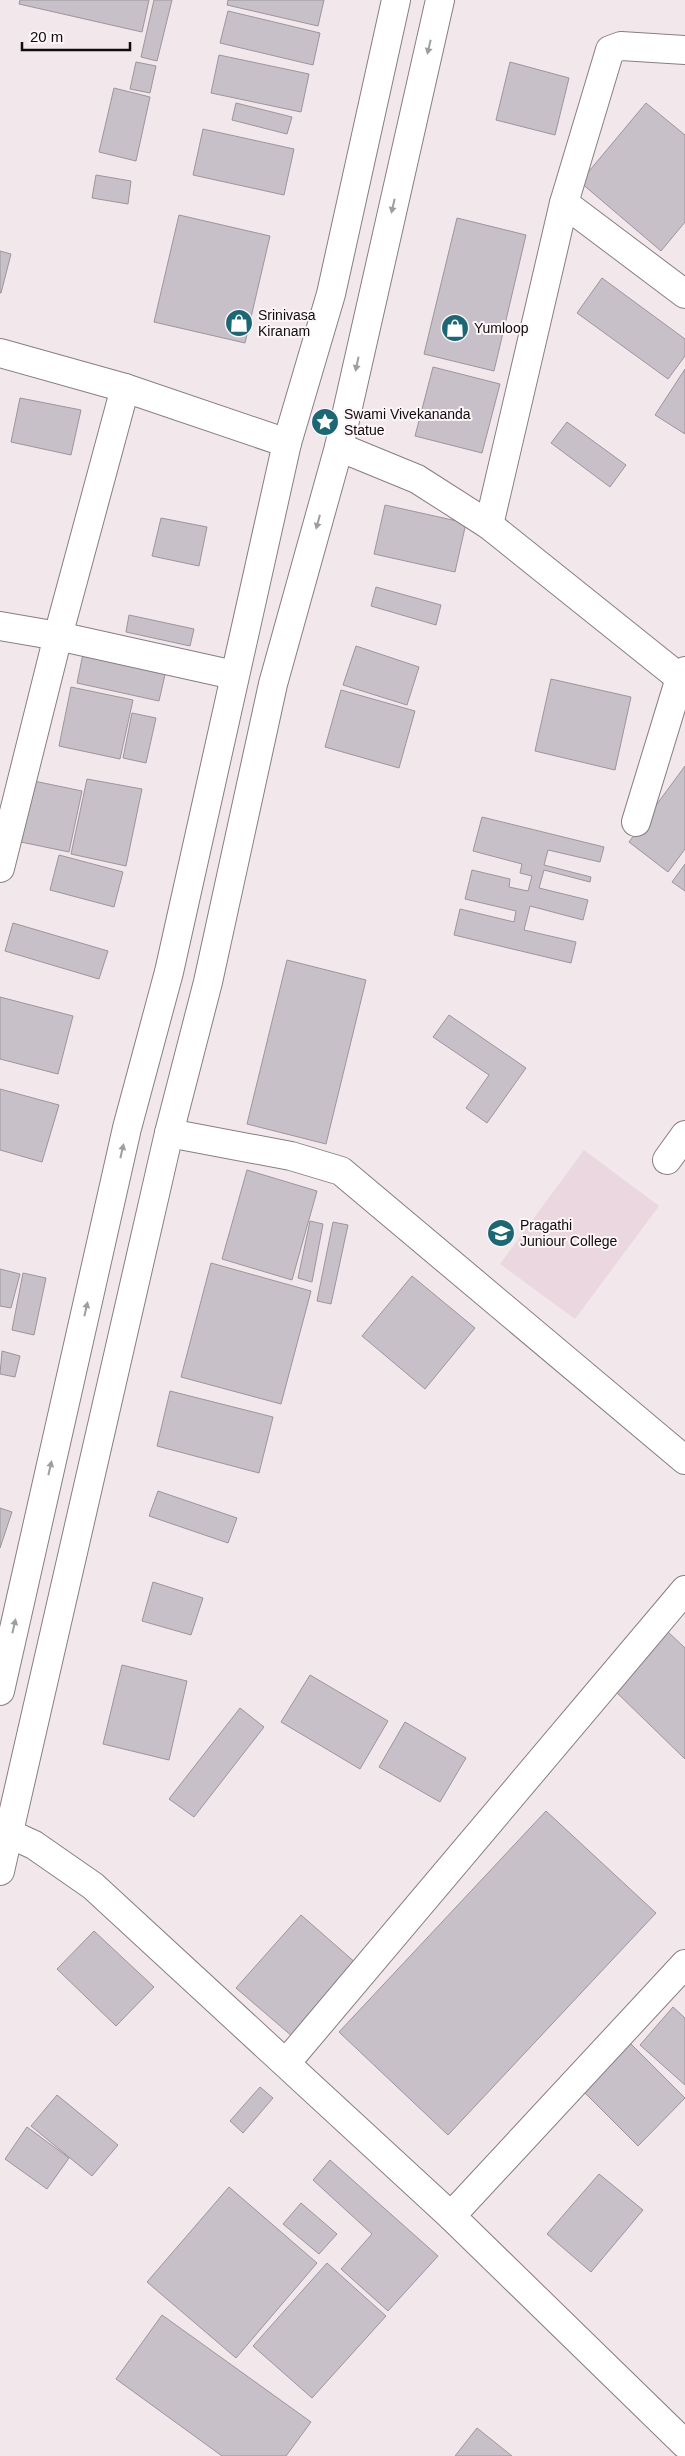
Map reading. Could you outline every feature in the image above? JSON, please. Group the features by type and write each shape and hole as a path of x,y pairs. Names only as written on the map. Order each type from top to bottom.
{"street":[{"path":"0,1691 127,1128 169,972 287,443 331,294 396,0"},
{"path":"0,1871 169,1133 208,982 273,684 339,447 440,0"},
{"path":"489,525 564,203 610,50 621,46 685,50"},
{"path":"564,203 685,294"},
{"path":"0,353 125,388 287,443"},
{"path":"0,868 58,636 125,388"},
{"path":"339,447 417,479 489,525 683,677 636,822"},
{"path":"0,626 58,636 234,675"},
{"path":"169,1133 291,1156 340,1171 685,1460"},
{"path":"667,1160 685,1135"},
{"path":"286,2064 685,1590"},
{"path":"10,1834 34,1845 93,1886 451,2216 685,2444"},
{"path":"451,2216 685,1964"}],"shaded area":[{"path":"584,1150 659,1206 575,1319 500,1264"}],"building":[{"path":"20,0 149,0 142,32 19,4"},
{"path":"154,0 172,0 157,61 141,57"},
{"path":"228,0 324,0 318,26 227,5"},
{"path":"228,11 320,33 313,65 220,43"},
{"path":"219,55 309,74 301,112 211,93"},
{"path":"136,62 156,66 150,93 130,89"},
{"path":"510,62 569,78 555,135 496,120"},
{"path":"114,88 150,97 136,161 99,152"},
{"path":"236,103 292,117 287,134 232,120"},
{"path":"646,103 685,135 685,222 661,251 580,182"},
{"path":"203,129 294,149 284,195 193,175"},
{"path":"96,175 131,181 128,204 92,198"},
{"path":"179,215 270,236 245,343 154,322"},
{"path":"457,218 526,235 494,371 424,354"},
{"path":"0,251 11,254 1,293 0,293"},
{"path":"602,278 685,339 685,356 668,379 577,313"},
{"path":"433,367 500,384 482,453 415,436"},
{"path":"685,369 685,434 655,415"},
{"path":"20,398 81,410 71,455 11,442"},
{"path":"567,422 626,465 610,487 551,443"},
{"path":"385,505 466,523 455,572 374,554"},
{"path":"161,518 207,527 199,566 152,556"},
{"path":"376,587 441,605 436,625 371,606"},
{"path":"129,615 194,629 190,646 126,632"},
{"path":"356,646 419,667 407,705 343,685"},
{"path":"84,649 167,666 159,701 77,683"},
{"path":"551,679 631,697 615,770 535,751"},
{"path":"71,687 133,700 120,759 59,746"},
{"path":"341,690 415,711 399,768 325,747"},
{"path":"132,713 156,718 146,763 123,758"},
{"path":"685,766 685,849 668,872 629,842"},
{"path":"87,779 142,789 126,866 71,854"},
{"path":"29,780 82,791 69,852 16,841"},
{"path":"482,817 604,847 600,862 548,850 544,865 591,877 590,882 544,870 539,888 588,900 583,920 530,906 524,930 576,942 571,963 454,935 460,909 514,922 516,911 465,899 472,870 510,879 509,887 528,891 532,876 520,873 522,864 473,851"},
{"path":"59,855 123,872 114,907 50,890"},
{"path":"685,864 685,891 672,882"},
{"path":"13,923 108,951 99,979 5,951"},
{"path":"287,960 366,980 326,1144 247,1124"},
{"path":"0,997 73,1016 58,1074 0,1059"},
{"path":"449,1015 526,1068 487,1123 466,1108 489,1075 433,1037"},
{"path":"0,1089 59,1105 42,1162 0,1150"},
{"path":"247,1170 317,1191 292,1280 222,1259"},
{"path":"310,1221 323,1224 312,1282 298,1278"},
{"path":"333,1222 348,1225 331,1304 317,1301"},
{"path":"211,1263 311,1291 281,1404 181,1377"},
{"path":"0,1269 20,1274 11,1308 0,1306"},
{"path":"23,1273 46,1278 34,1335 12,1330"},
{"path":"412,1276 475,1328 425,1389 362,1336"},
{"path":"2,1351 20,1356 15,1377 0,1374"},
{"path":"170,1391 273,1417 259,1473 157,1446"},
{"path":"158,1491 237,1518 228,1543 149,1516"},
{"path":"0,1508 12,1512 0,1548"},
{"path":"153,1582 203,1598 191,1635 142,1621"},
{"path":"667,1631 685,1648 685,1759 612,1688"},
{"path":"122,1665 187,1681 169,1760 103,1744"},
{"path":"310,1675 388,1721 360,1769 281,1722"},
{"path":"240,1708 264,1727 194,1817 169,1799"},
{"path":"405,1722 466,1758 440,1802 379,1767"},
{"path":"546,1811 656,1913 448,2135 339,2032"},
{"path":"301,1915 357,1964 293,2037 236,1988"},
{"path":"94,1931 154,1987 116,2026 57,1969"},
{"path":"673,2007 685,2018 685,2085 640,2045"},
{"path":"625,2038 685,2098 638,2146 577,2085"},
{"path":"260,2087 273,2098 243,2133 230,2121"},
{"path":"57,2095 118,2145 92,2176 31,2126"},
{"path":"27,2127 69,2158 47,2189 5,2159"},
{"path":"330,2160 438,2256 388,2311 341,2269 372,2234 313,2180"},
{"path":"599,2174 643,2210 591,2272 547,2234"},
{"path":"229,2187 317,2263 236,2358 147,2282"},
{"path":"301,2203 337,2234 319,2254 283,2224"},
{"path":"327,2263 386,2316 312,2398 253,2346"},
{"path":"162,2315 311,2422 286,2456 222,2456 116,2379"},
{"path":"477,2428 512,2456 455,2456"}],"place":[{"name":"Srinivasa Kiranam","path":"239,323"},
{"name":"Yumloop","path":"455,328"},
{"name":"Swami Vivekananda Statue","path":"325,422"},
{"name":"Pragathi Juniour College","path":"501,1233"}]}
